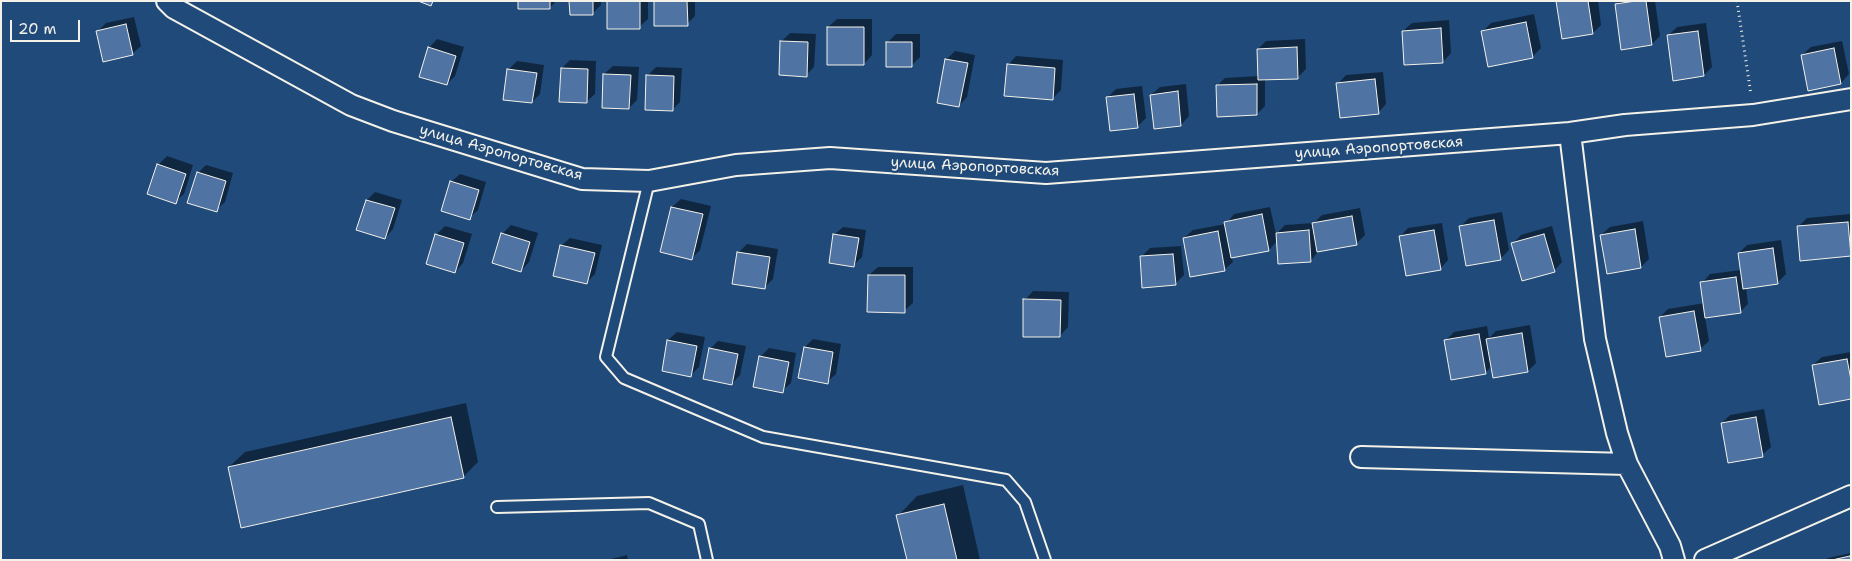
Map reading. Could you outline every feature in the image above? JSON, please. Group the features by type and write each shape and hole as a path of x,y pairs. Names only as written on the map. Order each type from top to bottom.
{"street":[{"name":"улица Аэропортовская","path":"167,1 174,8 360,108 393,121 582,179 649,181 736,165 830,158 1046,173 1570,134 1625,125 1753,115 1851,99"},
{"path":"1570,134 1595,338 1617,433 1627,464 1670,546 1674,560"},
{"path":"1361,458 1627,464"},
{"path":"1705,560 1851,496"}],"lane":[{"path":"649,181 606,357 624,378 763,437 1006,480 1025,502 1045,560"},
{"path":"497,507 649,503 700,524 707,560"}],"path":[{"path":"1737,1 1753,115"}],"building":[{"path":"418,1 433,1 431,6"},
{"path":"518,1 550,1 550,9 518,9"},
{"path":"569,1 593,1 593,15 570,15"},
{"path":"607,1 640,1 640,29 607,29"},
{"path":"654,1 687,1 688,26 654,26"},
{"path":"1556,1 1588,1 1593,34 1562,39"},
{"path":"1646,1 1652,45 1621,50 1615,4"},
{"path":"1526,22 1533,58 1488,67 1481,31"},
{"path":"126,24 133,55 103,62 96,31"},
{"path":"827,27 864,27 864,65 827,65"},
{"path":"1441,28 1443,63 1404,65 1402,31"},
{"path":"1698,31 1704,76 1673,81 1667,35"},
{"path":"780,41 808,42 807,77 779,75"},
{"path":"886,42 912,42 912,67 886,67"},
{"path":"428,47 456,56 447,85 419,77"},
{"path":"1297,47 1298,79 1258,80 1257,49"},
{"path":"1834,48 1841,84 1808,91 1801,55"},
{"path":"945,59 968,63 959,107 937,103"},
{"path":"1007,64 1055,68 1053,100 1004,96"},
{"path":"561,68 588,69 587,103 559,102"},
{"path":"507,69 537,73 532,103 503,100"},
{"path":"603,74 631,75 629,109 602,108"},
{"path":"646,75 674,76 673,111 645,110"},
{"path":"1375,79 1379,114 1340,118 1336,83"},
{"path":"1257,84 1257,115 1217,117 1216,85"},
{"path":"1178,91 1181,126 1154,129 1150,95"},
{"path":"1134,94 1138,128 1110,131 1106,97"},
{"path":"157,164 186,174 176,204 147,194"},
{"path":"197,172 226,181 217,212 187,203"},
{"path":"450,181 479,190 470,220 441,211"},
{"path":"366,200 395,208 385,239 356,230"},
{"path":"671,207 703,214 692,260 660,252"},
{"path":"1262,214 1269,251 1231,258 1224,222"},
{"path":"1352,216 1357,245 1317,252 1312,223"},
{"path":"1494,220 1501,260 1466,266 1459,226"},
{"path":"1848,222 1851,256 1800,261 1797,226"},
{"path":"1635,229 1641,268 1607,274 1600,235"},
{"path":"1309,230 1311,262 1278,264 1276,233"},
{"path":"1434,230 1441,270 1406,276 1399,236"},
{"path":"1218,231 1225,271 1190,277 1183,238"},
{"path":"501,233 530,242 521,272 492,263"},
{"path":"435,234 464,243 455,273 426,264"},
{"path":"833,234 859,238 854,267 829,263"},
{"path":"1544,234 1555,272 1522,281 1511,243"},
{"path":"560,245 595,253 587,284 553,276"},
{"path":"1773,248 1778,284 1743,289 1738,253"},
{"path":"737,252 770,257 765,289 732,284"},
{"path":"1173,254 1176,285 1142,288 1140,256"},
{"path":"868,275 905,275 905,313 867,312"},
{"path":"1736,277 1741,313 1705,318 1700,282"},
{"path":"1023,299 1061,300 1060,337 1023,337"},
{"path":"1694,311 1701,351 1666,357 1659,317"},
{"path":"1522,333 1528,372 1493,378 1486,339"},
{"path":"1479,334 1486,374 1451,380 1444,340"},
{"path":"667,340 697,346 691,377 662,371"},
{"path":"804,347 833,352 828,384 798,378"},
{"path":"709,348 738,354 732,385 703,379"},
{"path":"759,356 789,362 783,393 753,387"},
{"path":"1847,359 1851,380 1851,399 1819,405 1812,365"},
{"path":"451,417 464,478 241,528 228,467"},
{"path":"1756,417 1763,457 1728,463 1721,423"},
{"path":"944,504 957,560 907,560 896,515"},
{"path":"1850,556 1851,560 1832,560"}]}
